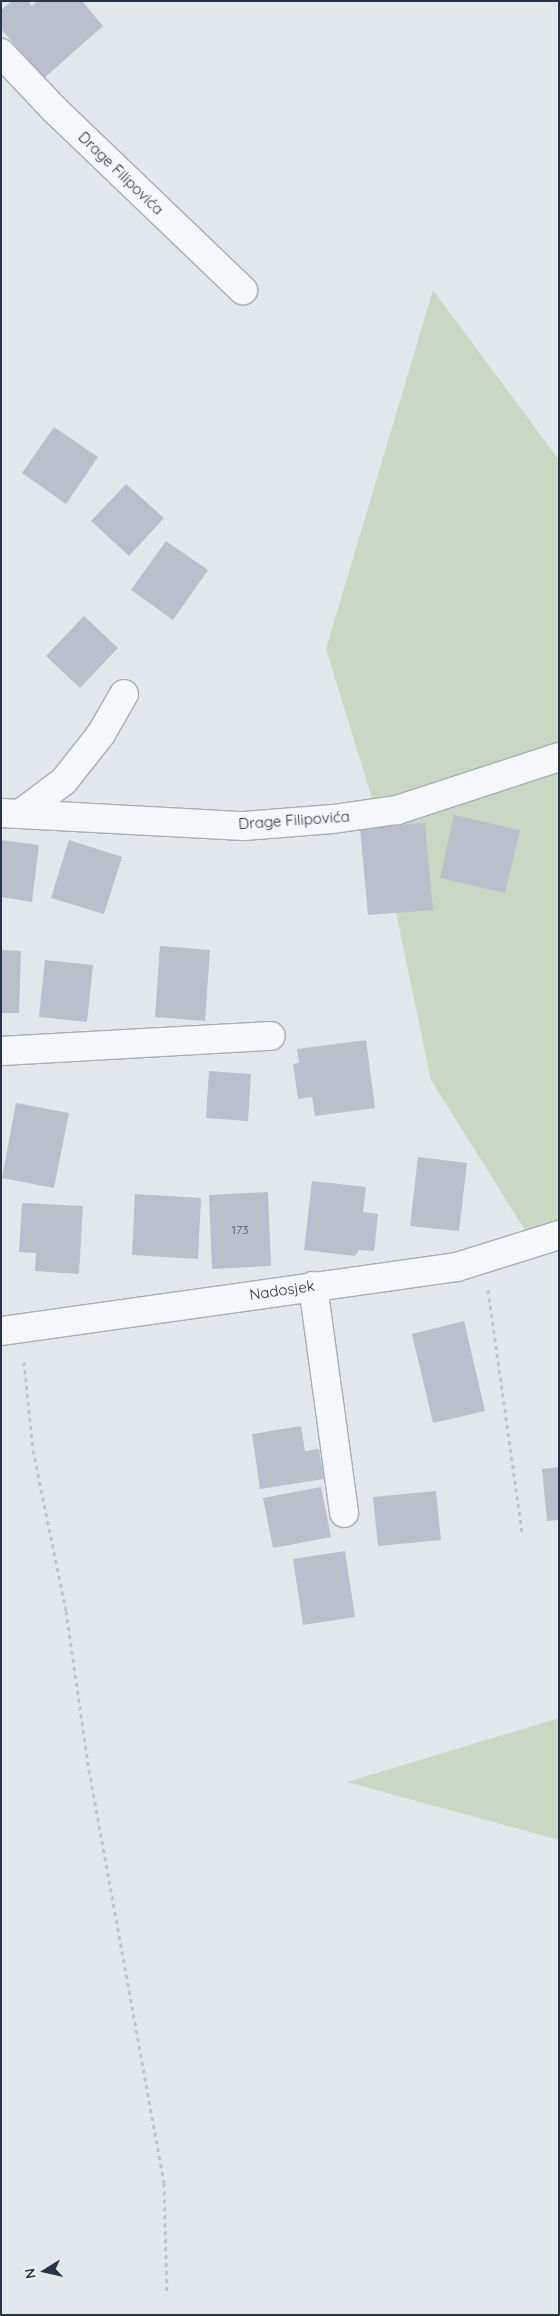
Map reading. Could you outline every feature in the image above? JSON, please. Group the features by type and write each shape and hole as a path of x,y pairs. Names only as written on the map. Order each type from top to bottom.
{"street":[{"name":"Drage Filipovića","path":"1,53 54,109 243,290"},
{"name":"Drage Filipovića","path":"11,813 64,781 101,734 124,694"},
{"name":"Drage Filipovića","path":"11,813 244,826 333,819 397,810 559,757"},
{"path":"1,1051 271,1036"},
{"name":"Nadosjek","path":"11,1328 457,1267 559,1235"},
{"path":"313,1286 344,1513"}],"path":[{"path":"484,1259 522,1532"},
{"path":"11,1328 33,1450 66,1611 89,1770 164,2183 167,2294"}],"green space":[{"path":"433,290 559,460 559,1230 530,1238 431,1080 372,798 326,649"},
{"path":"559,1718 559,1840 347,1782"}],"building":[{"path":"12,1 28,1 32,6 38,1 82,1 103,26 44,78 1,29 1,10"},
{"path":"54,427 98,457 66,504 22,473"},
{"path":"126,484 164,518 129,556 91,521"},
{"path":"166,541 208,570 173,620 131,590"},
{"path":"84,616 118,648 80,688 46,656"},
{"path":"454,815 520,830 505,893 440,878"},
{"path":"425,823 433,910 368,915 360,828"},
{"path":"1,840 39,845 32,902 1,897"},
{"path":"69,840 122,857 104,914 51,898"},
{"path":"160,946 210,950 205,1021 155,1017"},
{"path":"1,950 21,951 19,1013 1,1013"},
{"path":"45,960 93,965 87,1022 39,1017"},
{"path":"366,1040 375,1108 315,1116 312,1097 298,1099 293,1064 299,1063 297,1049"},
{"path":"209,1071 251,1074 248,1121 206,1118"},
{"path":"16,1103 69,1113 54,1188 2,1178"},
{"path":"418,1157 467,1163 459,1231 410,1226"},
{"path":"312,1181 366,1187 363,1212 378,1214 374,1251 359,1250 355,1256 304,1250"},
{"path":"268,1192 271,1266 212,1269 209,1195"},
{"path":"135,1194 201,1198 198,1259 132,1255"},
{"path":"22,1203 83,1206 79,1274 35,1271 36,1253 19,1252"},
{"path":"464,1321 485,1411 433,1423 412,1334"},
{"path":"301,1426 305,1451 319,1449 324,1479 260,1489 252,1434"},
{"path":"559,1467 559,1520 547,1521 542,1469"},
{"path":"321,1487 331,1537 273,1548 263,1498"},
{"path":"436,1491 441,1540 378,1546 373,1497"},
{"path":"345,1551 355,1617 303,1625 293,1559"}]}
